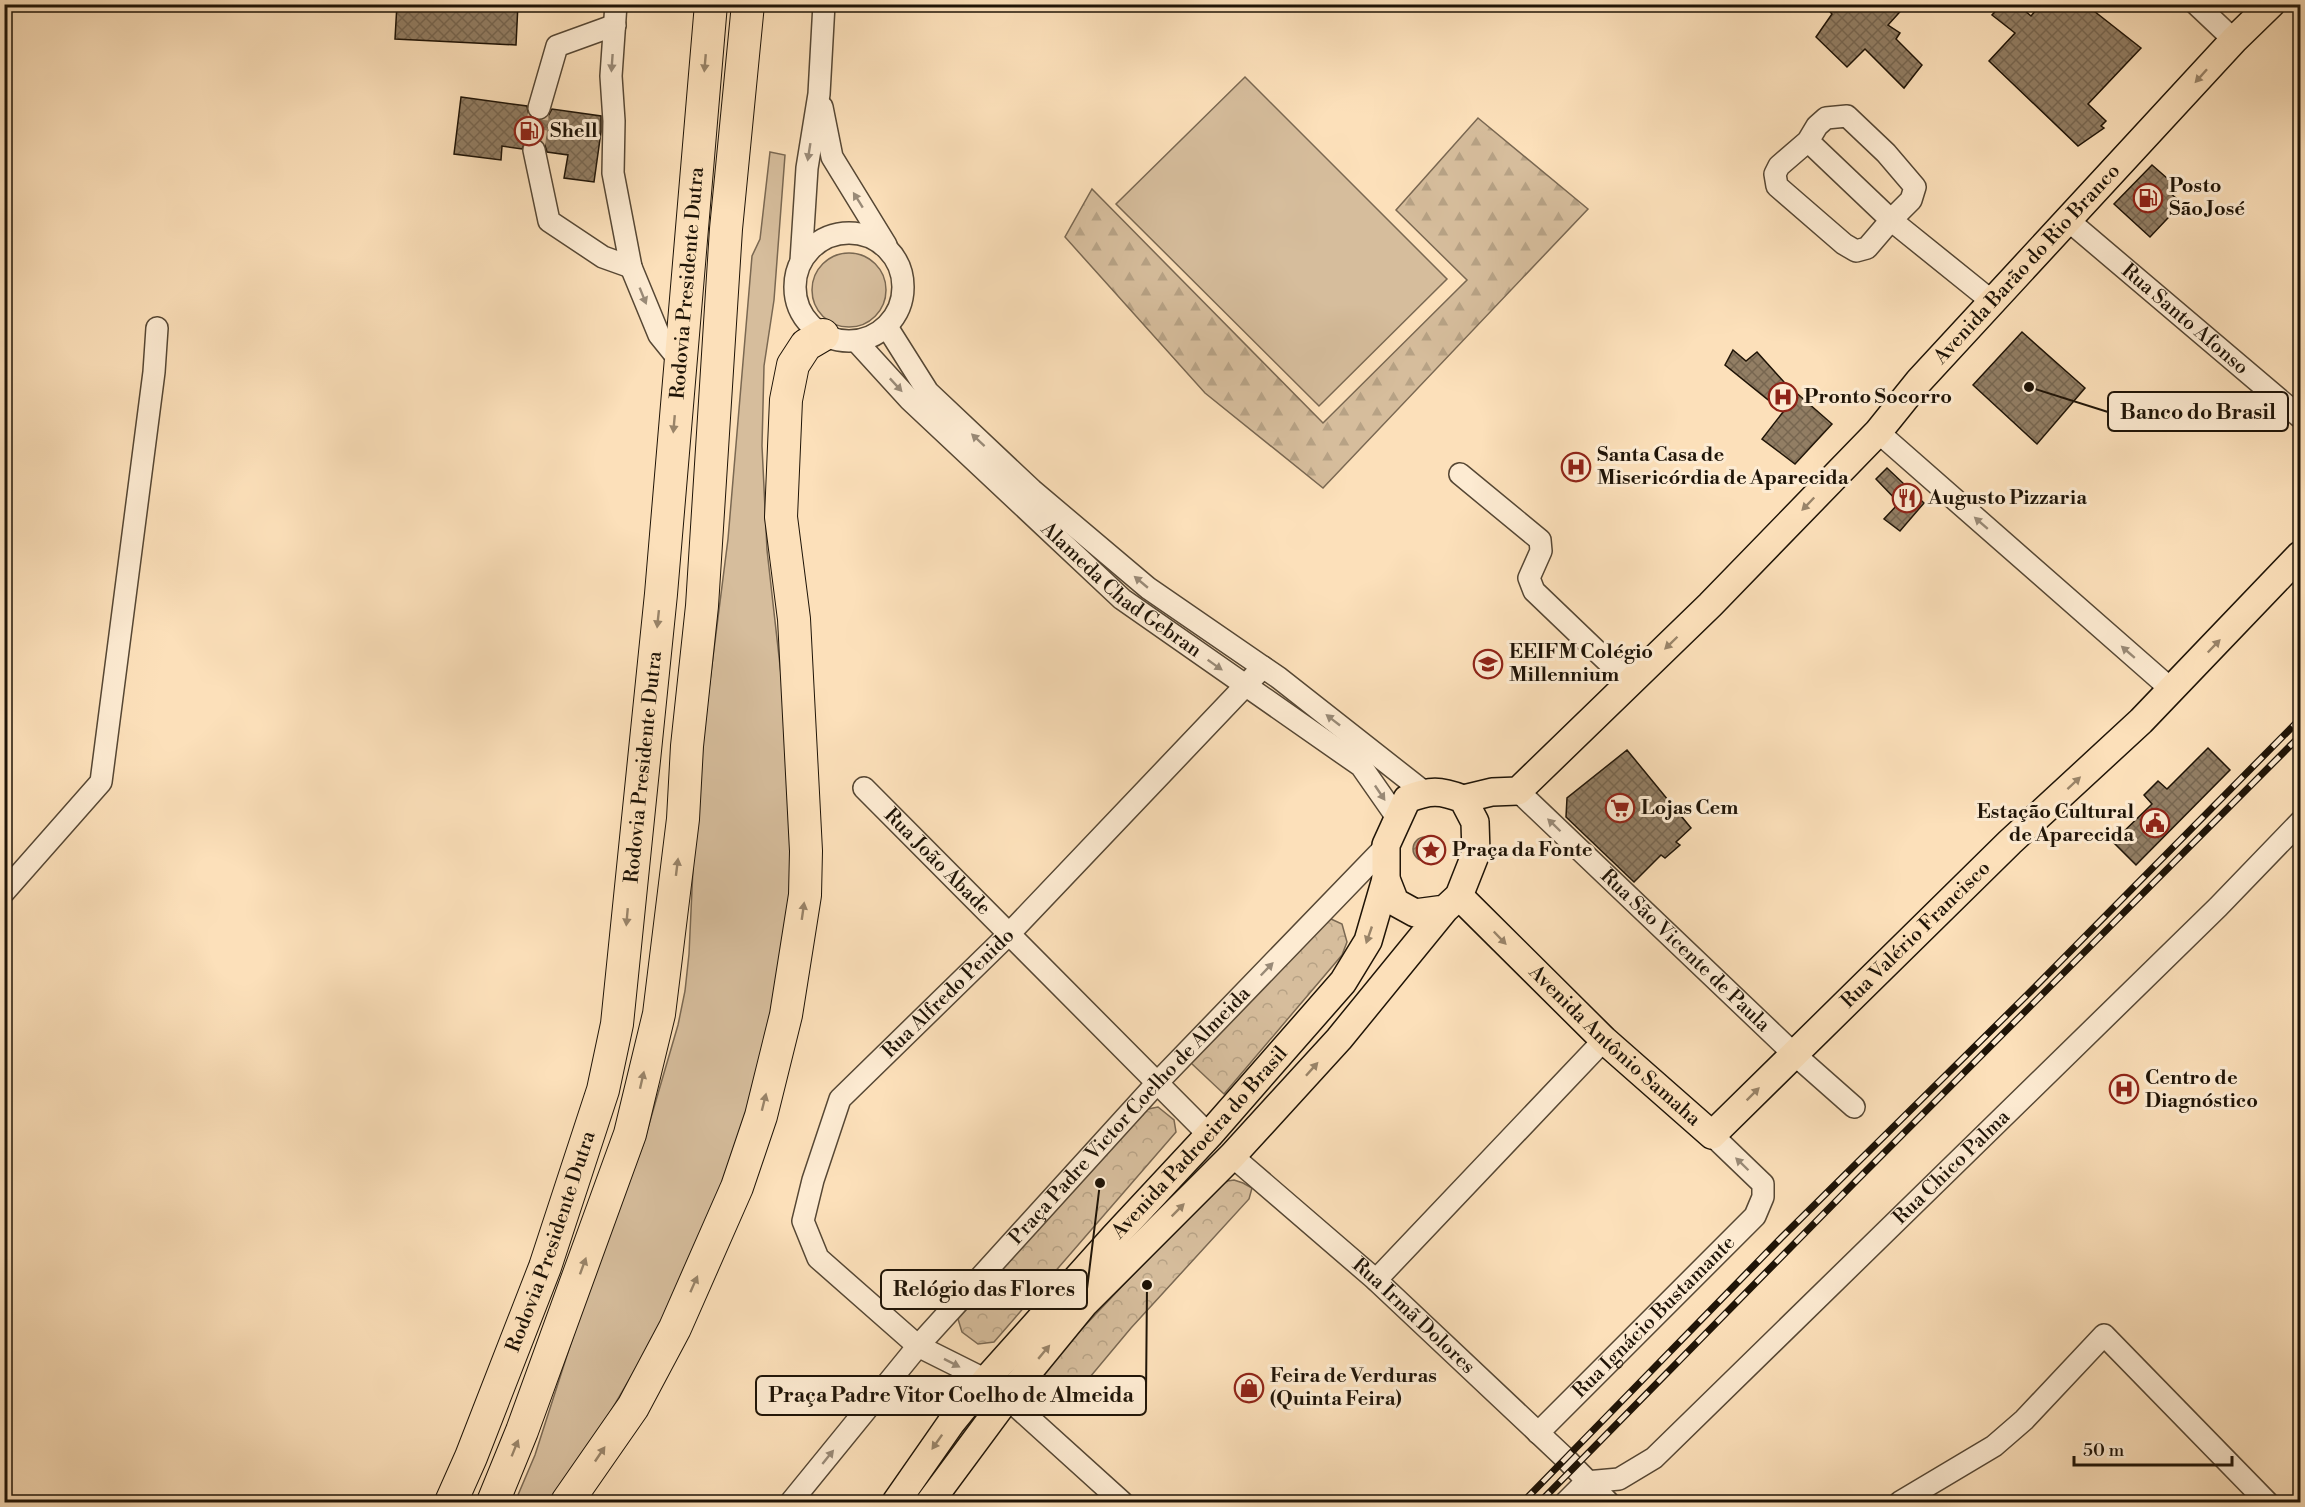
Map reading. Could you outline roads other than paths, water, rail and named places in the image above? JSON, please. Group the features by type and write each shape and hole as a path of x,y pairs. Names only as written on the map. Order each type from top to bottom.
{"highway":[{"name":"Rodovia Presidente Dutra","path":"451,1503 545,1267 603,1090 617,1024 661,594 711,4"},
{"name":"Rodovia Presidente Dutra","path":"493,1503 522,1431 630,1134 659,1014 683,819 687,746 702,606 726,229 748,4"},
{"path":"567,1503 633,1407 675,1328 737,1187 761,1116 786,1015 805,895 806,851 794,619 781,517 786,400 793,365 806,345 823,335"}],"main road":[{"name":"Avenida Barão do Rio Branco","path":"1518,791 1710,605 1878,432 1919,381 1994,303 2234,40 2271,4"},
{"name":"Rua Valério Francisco","path":"1712,1135 2010,842 2172,690 2301,555"},
{"path":"1463,799 1475,822 1476,853 1452,902 1415,913 1395,902 1386,879 1386,846 1407,799 1424,792 1443,791 1463,799 1492,792 1518,791"},
{"name":"Avenida Padroeira do Brasil","path":"896,1503 951,1423 986,1380 1209,1135 1343,982 1368,941 1386,879"},
{"name":"Avenida Antônio Samaha","path":"1452,902 1712,1135"},
{"name":"Avenida Padroeira do Brasil","path":"930,1503 1007,1398 1084,1304 1232,1156 1339,1039 1452,902"},
{"path":"1209,1135 1232,1156"}],"street":[{"path":"819,94 832,157 899,264 904,280 903,297 898,313 887,327 873,337 856,342 840,341 823,335 810,325 800,311 795,295 795,277 801,261 807,168 819,94 824,4"},
{"path":"2196,4 2234,40"},
{"path":"616,15 612,76 613,173 631,267 659,335 680,361"},
{"path":"539,108 556,46 616,15"},
{"path":"1847,116 1886,153 1916,187 1911,200 1891,220 1867,248 1856,251 1777,186 1775,174 1779,166 1808,141 1817,126 1826,118 1847,116"},
{"path":"1808,141 1891,220 1994,303"},
{"path":"534,150 549,221 603,257 631,267"},
{"name":"Rua Santo Afonso","path":"2069,221 2301,417"},
{"path":"801,261 812,248 826,238 842,233 860,234 876,239 889,250"},
{"name":"Alameda Chad Gebran","path":"887,327 928,392 1004,477 1122,599 1361,766 1398,819"},
{"path":"4,892 101,783 154,372 157,328"},
{"name":"Alameda Chad Gebran","path":"856,342 909,399 1004,477 1148,588 1263,667 1424,792"},
{"path":"1878,432 2172,690"},
{"path":"1460,474 1540,540 1541,551 1529,578 1534,591 1630,683"},
{"path":"1160,627 1174,606"},
{"name":"Rua Alfredo Penido","path":"986,1380 918,1346 818,1258 803,1221 813,1180 840,1099 1008,935 1263,667"},
{"name":"Rua João Abade","path":"864,788 1209,1135"},
{"name":"Rua São Vicente de Paula","path":"1518,791 1794,1054 1854,1107"},
{"name":"Rua Chico Palma","path":"1586,1482 1619,1479 1654,1458 2218,907 2301,822"},
{"name":"Praça Padre Victor Coelho de Almeida","path":"791,1503 918,1346 1157,1083 1386,846"},
{"path":"1376,1280 1604,1040"},
{"name":"Avenida Antônio Samaha","path":"1712,1135 1763,1184 1763,1197"},
{"name":"Rua Irmã Dolores","path":"1232,1156 1376,1280 1566,1459 1608,1503"},
{"name":"Rua Ignácio Bustamante","path":"1538,1433 1755,1216 1763,1197"},
{"path":"1900,1503 1994,1446 2024,1420 2104,1335 2266,1503"},
{"path":"1007,1398 1122,1503"},
{"path":"1566,1503 1586,1482"}],"water":[{"path":"1425,837 1430,838 1436,844 1436,854 1430,860 1425,861 1420,860 1414,854 1413,849 1414,844 1420,838"}],"tunnel":[{"path":"534,150 539,108"}],"railway":[{"path":"1523,1502 1781,1238 2029,993 2300,719"},
{"path":"1540,1502 2300,736"}],"place":[{"name":"Shell","path":"529,131"},
{"name":"Posto São José","path":"2148,198"},
{"name":"Banco do Brasil","path":"2029,387"},
{"name":"Pronto Socorro","path":"1783,397"},
{"name":"Santa Casa de Misericórdia de Aparecida","path":"1576,467"},
{"name":"Augusto Pizzaria","path":"1907,498"},
{"name":"EEIFM Colégio Millennium","path":"1488,664"},
{"name":"Lojas Cem","path":"1620,808"},
{"name":"Estação Cultural de Aparecida","path":"2155,823"},
{"name":"Praça da Fonte","path":"1431,850"},
{"name":"Centro de Diagnóstico","path":"2124,1089"},
{"name":"Relógio das Flores","path":"1100,1183"},
{"name":"Praça Padre Vitor Coelho de Almeida","path":"1147,1285"},
{"name":"Feira de Verduras (Quinta Feira)","path":"1249,1388"}]}
